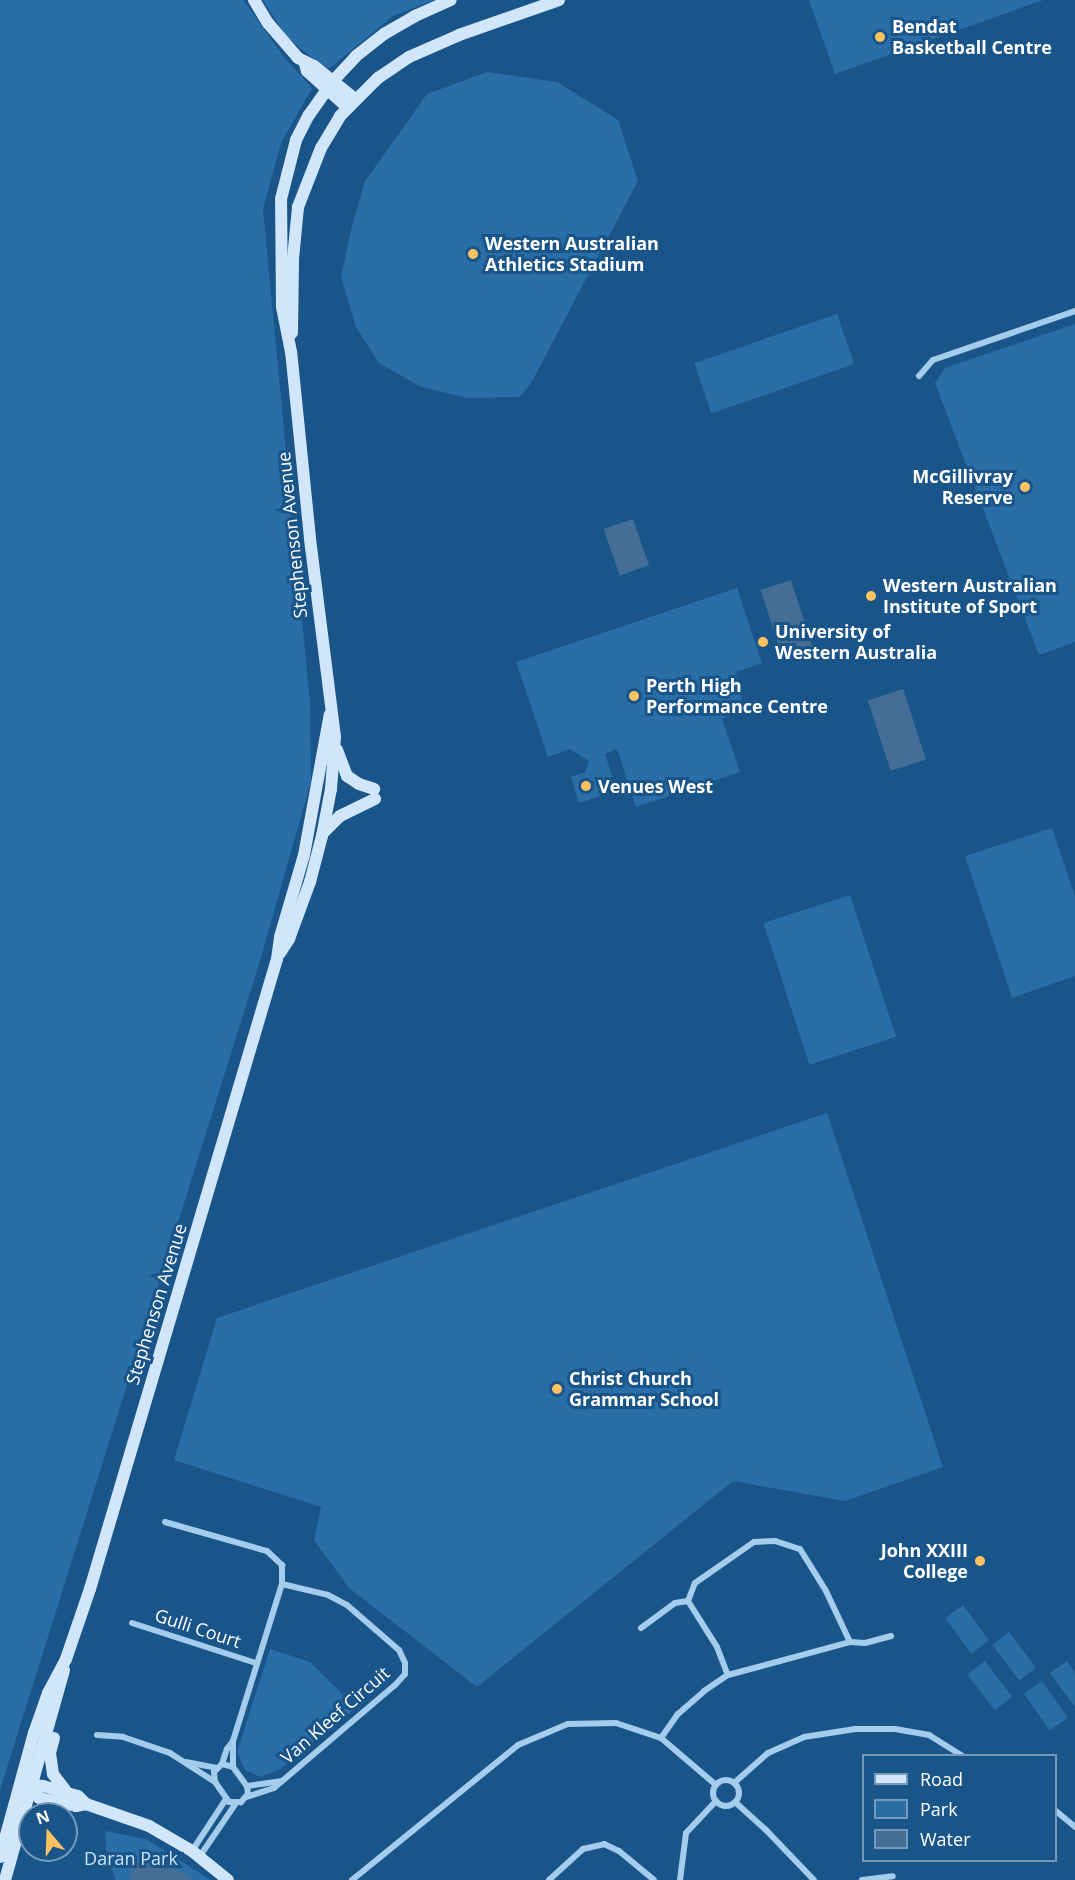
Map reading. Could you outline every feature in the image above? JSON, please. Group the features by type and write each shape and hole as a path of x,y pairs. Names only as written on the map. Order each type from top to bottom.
{"main road":[{"path":"254,0 268,23 305,64 307,71 351,103"},
{"name":"Stephenson Avenue","path":"277,959 289,939 310,882 331,789 335,737 330,714 291,352 282,307 281,200 296,140 329,85 356,56 384,34 451,0"},
{"name":"Stephenson Avenue","path":"291,352 293,259 298,207 321,148 351,103 378,78 425,49 559,0"},
{"name":"Stephenson Avenue","path":"5,1880 61,1687 66,1659 90,1589 277,959 280,937 307,843 330,714"},
{"path":"322,836 340,816 374,794 347,776 340,760 335,737"},
{"name":"Stephenson Avenue","path":"0,1857 48,1693 66,1659"},
{"path":"61,1687 63,1707 50,1761 55,1780 70,1793"},
{"path":"26,1764 32,1785 39,1798 76,1806 86,1804"},
{"path":"32,1785 70,1793 78,1796 86,1804 149,1826 196,1854 228,1880"},
{"path":"0,1857 18,1800 32,1785"}],"street":[{"path":"919,376 933,360 1075,311"},
{"path":"165,1522 267,1551 282,1565 282,1584 233,1741 233,1767 247,1786 247,1797 236,1803 196,1854"},
{"path":"688,1601 695,1583 754,1542 775,1541 800,1549 826,1591 850,1642"},
{"name":"Van Kleef Circuit","path":"247,1797 274,1788 405,1674 405,1663 399,1650 347,1605 328,1595 282,1584"},
{"path":"641,1628 675,1603 688,1601"},
{"path":"688,1601 717,1647 728,1676"},
{"name":"Gulli Court","path":"132,1623 256,1663"},
{"path":"661,1738 678,1714 704,1691 728,1676 850,1642 865,1643 891,1636"},
{"path":"352,1880 518,1744 568,1724 616,1723 661,1738 716,1785"},
{"path":"734,1783 768,1753 804,1737 855,1729 895,1729 929,1735 961,1754"},
{"path":"97,1735 123,1737 170,1753 215,1782"},
{"path":"233,1741 213,1776 226,1799 236,1803"},
{"path":"185,1762 233,1767"},
{"path":"724,1780 734,1783 738,1792 735,1802 727,1806 716,1801 713,1794 716,1785 724,1780"},
{"name":"Van Kleef Circuit","path":"247,1786 281,1781"},
{"path":"196,1854 226,1799"},
{"path":"681,1880 686,1833 716,1801"},
{"path":"735,1802 766,1830 814,1880"},
{"path":"1057,1812 1075,1827"},
{"path":"549,1880 583,1849 604,1844 619,1851 654,1880"},
{"path":"862,1880 893,1876"}],"green space":[{"path":"0,0 243,0 284,57 312,88 281,143 263,209 310,703 311,781 260,961 0,1790"},
{"path":"263,0 434,0 393,16 330,68 321,65 287,37"},
{"name":"Bendat Basketball Centre","path":"809,0 1043,0 835,74"},
{"name":"Western Australian Athletics Stadium","path":"487,72 557,82 618,120 638,181 530,385 519,397 468,398 421,387 379,363 356,327 341,277 365,181 427,94"},
{"path":"837,314 854,364 711,413 694,363"},
{"name":"McGillivray Reserve","path":"1075,324 1075,642 1039,655 935,383 945,368"},
{"name":"Perth High Performance Centre","path":"737,588 762,663 736,672 742,690 741,701 733,712 722,719 740,772 636,807 617,749 605,754 617,791 579,803 571,777 585,772 589,761 570,749 548,757 516,662"},
{"path":"1052,828 1075,896 1075,976 1012,998 965,856"},
{"path":"850,895 896,1037 809,1065 763,923"},
{"name":"Christ Church Grammar School","path":"827,1113 943,1467 845,1501 733,1481 477,1687 349,1588 314,1540 321,1507 174,1460 217,1318"},
{"path":"963,1605 989,1641 971,1654 945,1618"},
{"path":"1009,1632 1036,1668 1019,1681 992,1645"},
{"path":"270,1649 310,1662 356,1708 280,1769 261,1777 245,1770 237,1752"},
{"path":"985,1661 1012,1697 995,1710 967,1674"},
{"path":"1067,1661 1075,1673 1075,1707 1050,1673"},
{"path":"1042,1681 1068,1718 1050,1730 1024,1694"},
{"name":"Daran Park","path":"105,1831 146,1839 211,1880 116,1880 107,1857"}],"water":[{"path":"633,519 649,565 620,575 604,529"},
{"path":"791,580 813,648 783,657 761,590"},
{"path":"903,689 926,759 891,771 868,700"},
{"path":"147,1856 157,1856 175,1870 187,1874 192,1880 130,1880 132,1867 138,1860"}],"place":[{"name":"Bendat Basketball Centre","path":"880,37"},
{"name":"Western Australian Athletics Stadium","path":"473,254"},
{"name":"McGillivray Reserve","path":"1025,487"},
{"name":"Western Australian Institute of Sport","path":"871,596"},
{"name":"University of Western Australia","path":"763,642"},
{"name":"Perth High Performance Centre","path":"634,696"},
{"name":"Venues West","path":"586,786"},
{"name":"Christ Church Grammar School","path":"557,1389"},
{"name":"John XXIII College","path":"980,1561"}]}
